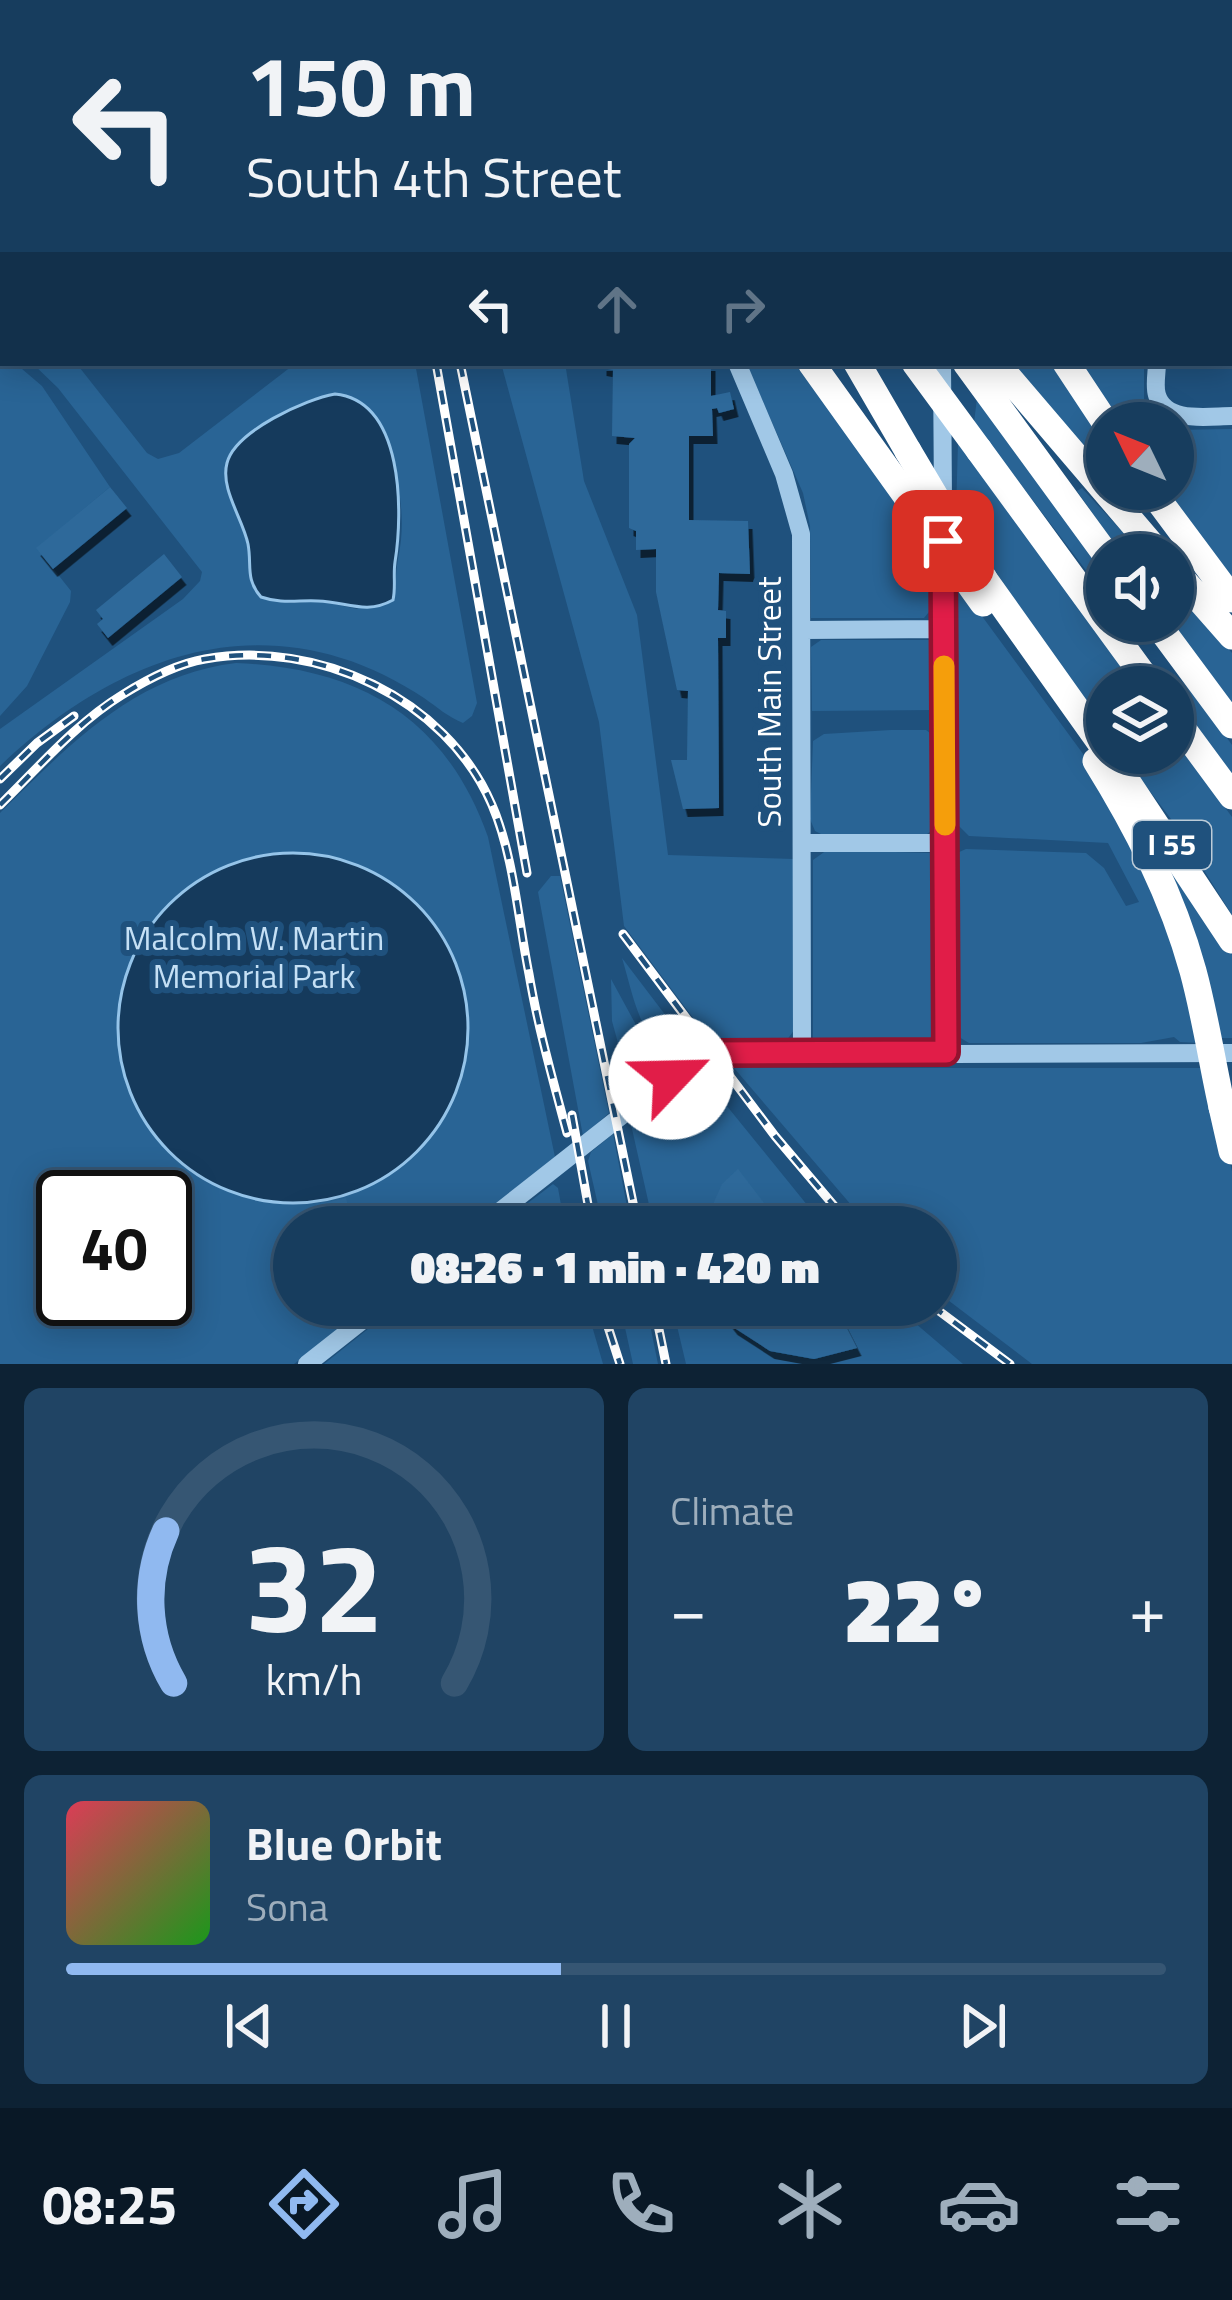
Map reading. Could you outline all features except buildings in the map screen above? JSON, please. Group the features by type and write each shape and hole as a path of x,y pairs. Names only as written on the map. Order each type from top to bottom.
{"highway":[{"path":"813,366 907,497 1070,701 1074,722 1086,735"},
{"path":"859,366 984,591"},
{"path":"917,366 1137,666"},
{"path":"1068,366 1092,402"},
{"path":"981,369 1140,534"},
{"path":"981,369 1092,534"},
{"path":"1166,510 1232,599"},
{"path":"1194,593 1232,636"},
{"path":"1171,642 1232,724"},
{"name":"I 55","path":"1194,744 1232,796"},
{"path":"1112,774 1193,971 1232,1151"},
{"name":"I 55","path":"1117,774 1232,940"}],"street":[{"name":"South Main Street","path":"738,366 795,503 801,534 802,1052"},
{"path":"942,366 946,1052"},
{"path":"1157,366 1157,396 1164,407 1181,416 1232,416"},
{"path":"803,630 943,629"},
{"path":"804,843 944,843"},
{"path":"507,1206 686,1064 715,1053 1232,1053"},
{"path":"307,1364 355,1326"}],"green space":[{"path":"0,366 19,366 42,386 110,487 37,548 71,591 70,602 27,686 0,716"},
{"path":"35,366 78,366 147,453 158,459 179,453 292,366 416,366 477,703 472,716 463,723 395,680 341,658 293,648 246,646 201,651 115,683 74,706 0,766 0,729 183,599 202,572 58,388","holes":["314,398 377,419 393,463 401,508 396,587 357,609 320,601 290,603 252,586 246,540 228,484 227,466 238,445 263,425"]},
{"path":"502,366 565,366 584,481 637,615 668,855 794,859 795,1029 786,1041 712,1043 624,926 599,722"},
{"path":"747,366 796,366 932,547 933,607 924,618 811,618 810,526 803,493"},
{"path":"1016,366 1059,366 1086,406 1086,448"},
{"path":"1082,366 1144,366 1144,402 1105,402"},
{"path":"977,398 1086,546 1086,570 974,423"},
{"path":"1232,429 1232,584 1179,510 1194,510 1194,430"},
{"path":"958,442 1086,618 1086,642 1103,642 1121,666 1086,666 1086,703 956,514"},
{"path":"1090,510 1102,510 1125,534 1107,534"},
{"path":"954,578 1086,758 1086,774 1095,774 1159,892 1201,1043 1174,1037 1141,1043 969,1043 959,1037 957,853 966,849 1086,853 1104,868 1126,906 1139,902 1108,843 969,836 957,824"},
{"path":"1194,610 1232,653 1232,704 1186,642 1194,642"},
{"path":"821,640 929,640 934,651 934,710 812,711 811,647"},
{"name":"Malcolm W. Martin Memorial Park","path":"236,663 322,676 393,707 448,760 488,837 555,1157 493,1206 273,1206 273,1326 342,1326 294,1364 0,1364 0,813 78,739 166,682"},
{"path":"1194,693 1232,745 1232,774 1194,722"},
{"path":"926,730 935,737 934,829 927,834 825,836 815,831 810,819 813,741 824,734"},
{"path":"1194,765 1232,817 1232,915 1177,827 1137,774 1194,774"},
{"path":"1152,829 1202,900 1232,955 1232,1038 1217,1038"},
{"path":"827,850 934,856 936,1035 932,1043 825,1043 813,1038 813,860"},
{"path":"551,876 560,876 609,1113 583,1136 538,892"},
{"path":"622,958 692,1050 677,1059 655,1043 640,1016"},
{"path":"611,979 635,1023 654,1075 626,1101 628,1080 612,1021"},
{"path":"696,1068 808,1206 649,1206 630,1120"},
{"path":"734,1068 1207,1068 1232,1171 1232,1364 1032,1364 957,1307 957,1206 852,1206"},
{"path":"613,1134 627,1206 598,1206 588,1161 591,1152"},
{"path":"553,1184 558,1188 561,1206 524,1206"},
{"path":"372,1326 592,1326 603,1364 324,1364"},
{"path":"625,1326 650,1326 658,1364 633,1364"},
{"path":"677,1326 919,1326 963,1364 686,1364"}],"shaded area":[{"path":"335,394 358,401 375,416 394,462 399,516 394,595 393,600 374,607 261,597 253,584 248,544 227,483 227,463 243,439 290,410"},
{"path":"293,853 360,867 390,883 416,905 438,931 454,961 468,1028 454,1095 438,1125 416,1151 390,1173 360,1189 293,1203 226,1189 196,1173 170,1151 148,1125 132,1095 118,1028 132,961 148,931 170,905 196,883 226,867"}],"railway":[{"path":"437,366 527,873"},
{"path":"461,366 634,1206"},
{"path":"0,805 105,706 183,665 248,655 291,658 373,684 443,734 471,767 492,805 510,867 537,1014 567,1133"},
{"path":"0,779 74,716"},
{"path":"623,934 775,1136 834,1206"},
{"path":"572,1115 588,1206"},
{"path":"957,1324 1010,1364"},
{"path":"608,1326 620,1364"},
{"path":"658,1326 666,1364"}],"slow traffic":[{"path":"944,666 945,825"}],"route":[{"path":"671,1077 695,1059 715,1053 946,1052 943,541"}]}
